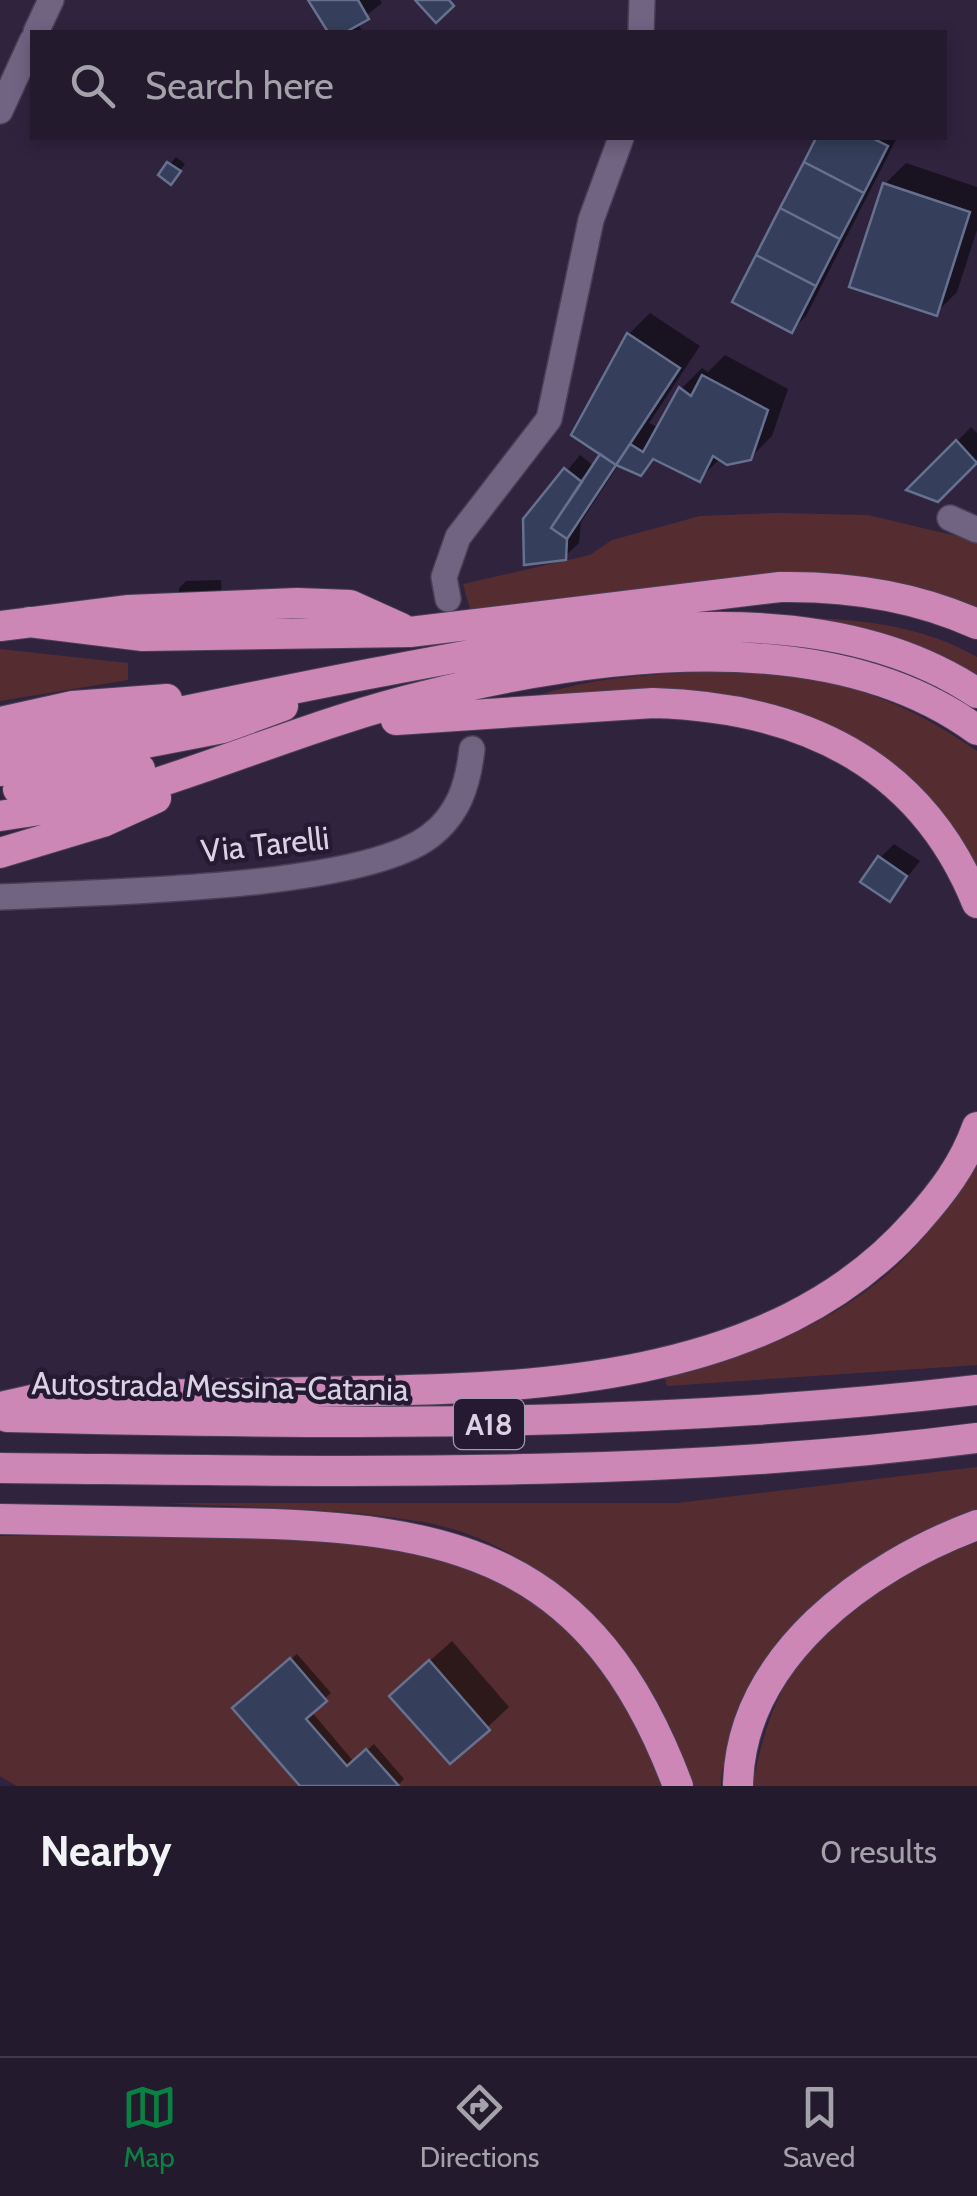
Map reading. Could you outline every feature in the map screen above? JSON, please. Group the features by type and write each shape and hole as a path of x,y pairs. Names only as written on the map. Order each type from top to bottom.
{"highway":[{"path":"15,624 130,610 297,603 350,606 410,632 780,587 876,594 926,604 977,624"},
{"path":"0,748 683,612 753,602 897,613 977,641"},
{"path":"569,636 756,628 790,632 854,642 913,660 977,694"},
{"path":"0,816 139,788 426,695 530,674 704,657 789,660 848,670 925,698 977,730"},
{"path":"0,771 223,728 375,673"},
{"path":"0,722 73,706 280,691"},
{"path":"309,732 439,714 625,704 696,704 781,720 832,741 900,788 956,856 977,904"},
{"path":"0,792 242,752"},
{"path":"0,853 103,822 242,752"},
{"path":"0,1407 50,1396 446,1389 594,1374 680,1357 748,1337 856,1277 910,1230 947,1186 977,1127"},
{"name":"Autostrada Messina-Catania","path":"0,1417 448,1425 736,1414 977,1390"},
{"name":"A18","path":"0,1468 590,1470 876,1451 977,1438"},
{"path":"0,1519 353,1526 432,1540 480,1557 526,1580 572,1615 606,1651 638,1696 678,1786"},
{"path":"738,1786 747,1728 768,1684 796,1646 835,1606 884,1568 977,1524"}],"street":[{"path":"37,30 51,0"},
{"path":"642,0 642,30"},
{"path":"0,112 30,45"},
{"path":"448,599 444,577 458,537 548,419 591,220 621,140"},
{"path":"950,518 977,530"},
{"name":"Via Tarelli","path":"0,896 295,875 392,857 434,834 450,816 468,779 472,750"}],"shaded area":[{"path":"868,515 977,541 977,608 801,573 760,574 470,609 463,584 590,555 612,540 700,516"},
{"path":"786,617 884,625 932,637 977,657 977,682"},
{"path":"0,649 128,663 128,680 0,701"},
{"path":"753,670 844,686 871,695 923,718 977,751 977,878 835,734 528,699 610,679"},
{"path":"977,1158 977,1365 667,1386 665,1378 739,1356 810,1325 875,1284 930,1229"},
{"path":"977,1467 977,1510 898,1545 861,1568 797,1623 749,1693 725,1760 721,1786 693,1786 672,1730 649,1687 598,1622 535,1569 500,1548 462,1532 391,1517 165,1503 677,1503"},
{"path":"0,1536 357,1536 443,1559 519,1592 564,1626 603,1671 631,1714 662,1786 17,1786 0,1776"},
{"path":"977,1542 977,1786 752,1786 774,1708 794,1672 814,1647 837,1624 892,1583"}],"building":[{"path":"308,0 358,0 369,19 350,30 327,30"},
{"path":"415,0 449,0 454,6 436,23"},
{"path":"815,140 876,140 888,146 864,193 804,162"},
{"path":"167,162 181,171 171,185 158,175"},
{"path":"804,162 864,193 840,239 780,208"},
{"path":"883,183 970,212 937,316 849,287"},
{"path":"780,208 840,239 816,286 756,255"},
{"path":"756,255 816,286 792,333 732,302"},
{"path":"627,333 680,368 616,465 571,435"},
{"path":"702,375 768,410 751,460 727,465 713,456 700,482 653,459 641,476 616,465 630,444 643,452 679,387 691,396"},
{"path":"956,440 977,463 938,502 906,490"},
{"path":"600,454 616,465 567,539 551,528"},
{"path":"564,468 582,482 551,528 567,539 566,560 524,565 523,519"},
{"path":"878,856 907,876 890,902 860,882"},
{"path":"290,1658 327,1701 306,1719 347,1766 366,1749 399,1786 300,1786 232,1708"},
{"path":"429,1660 490,1730 450,1764 389,1696"}]}
